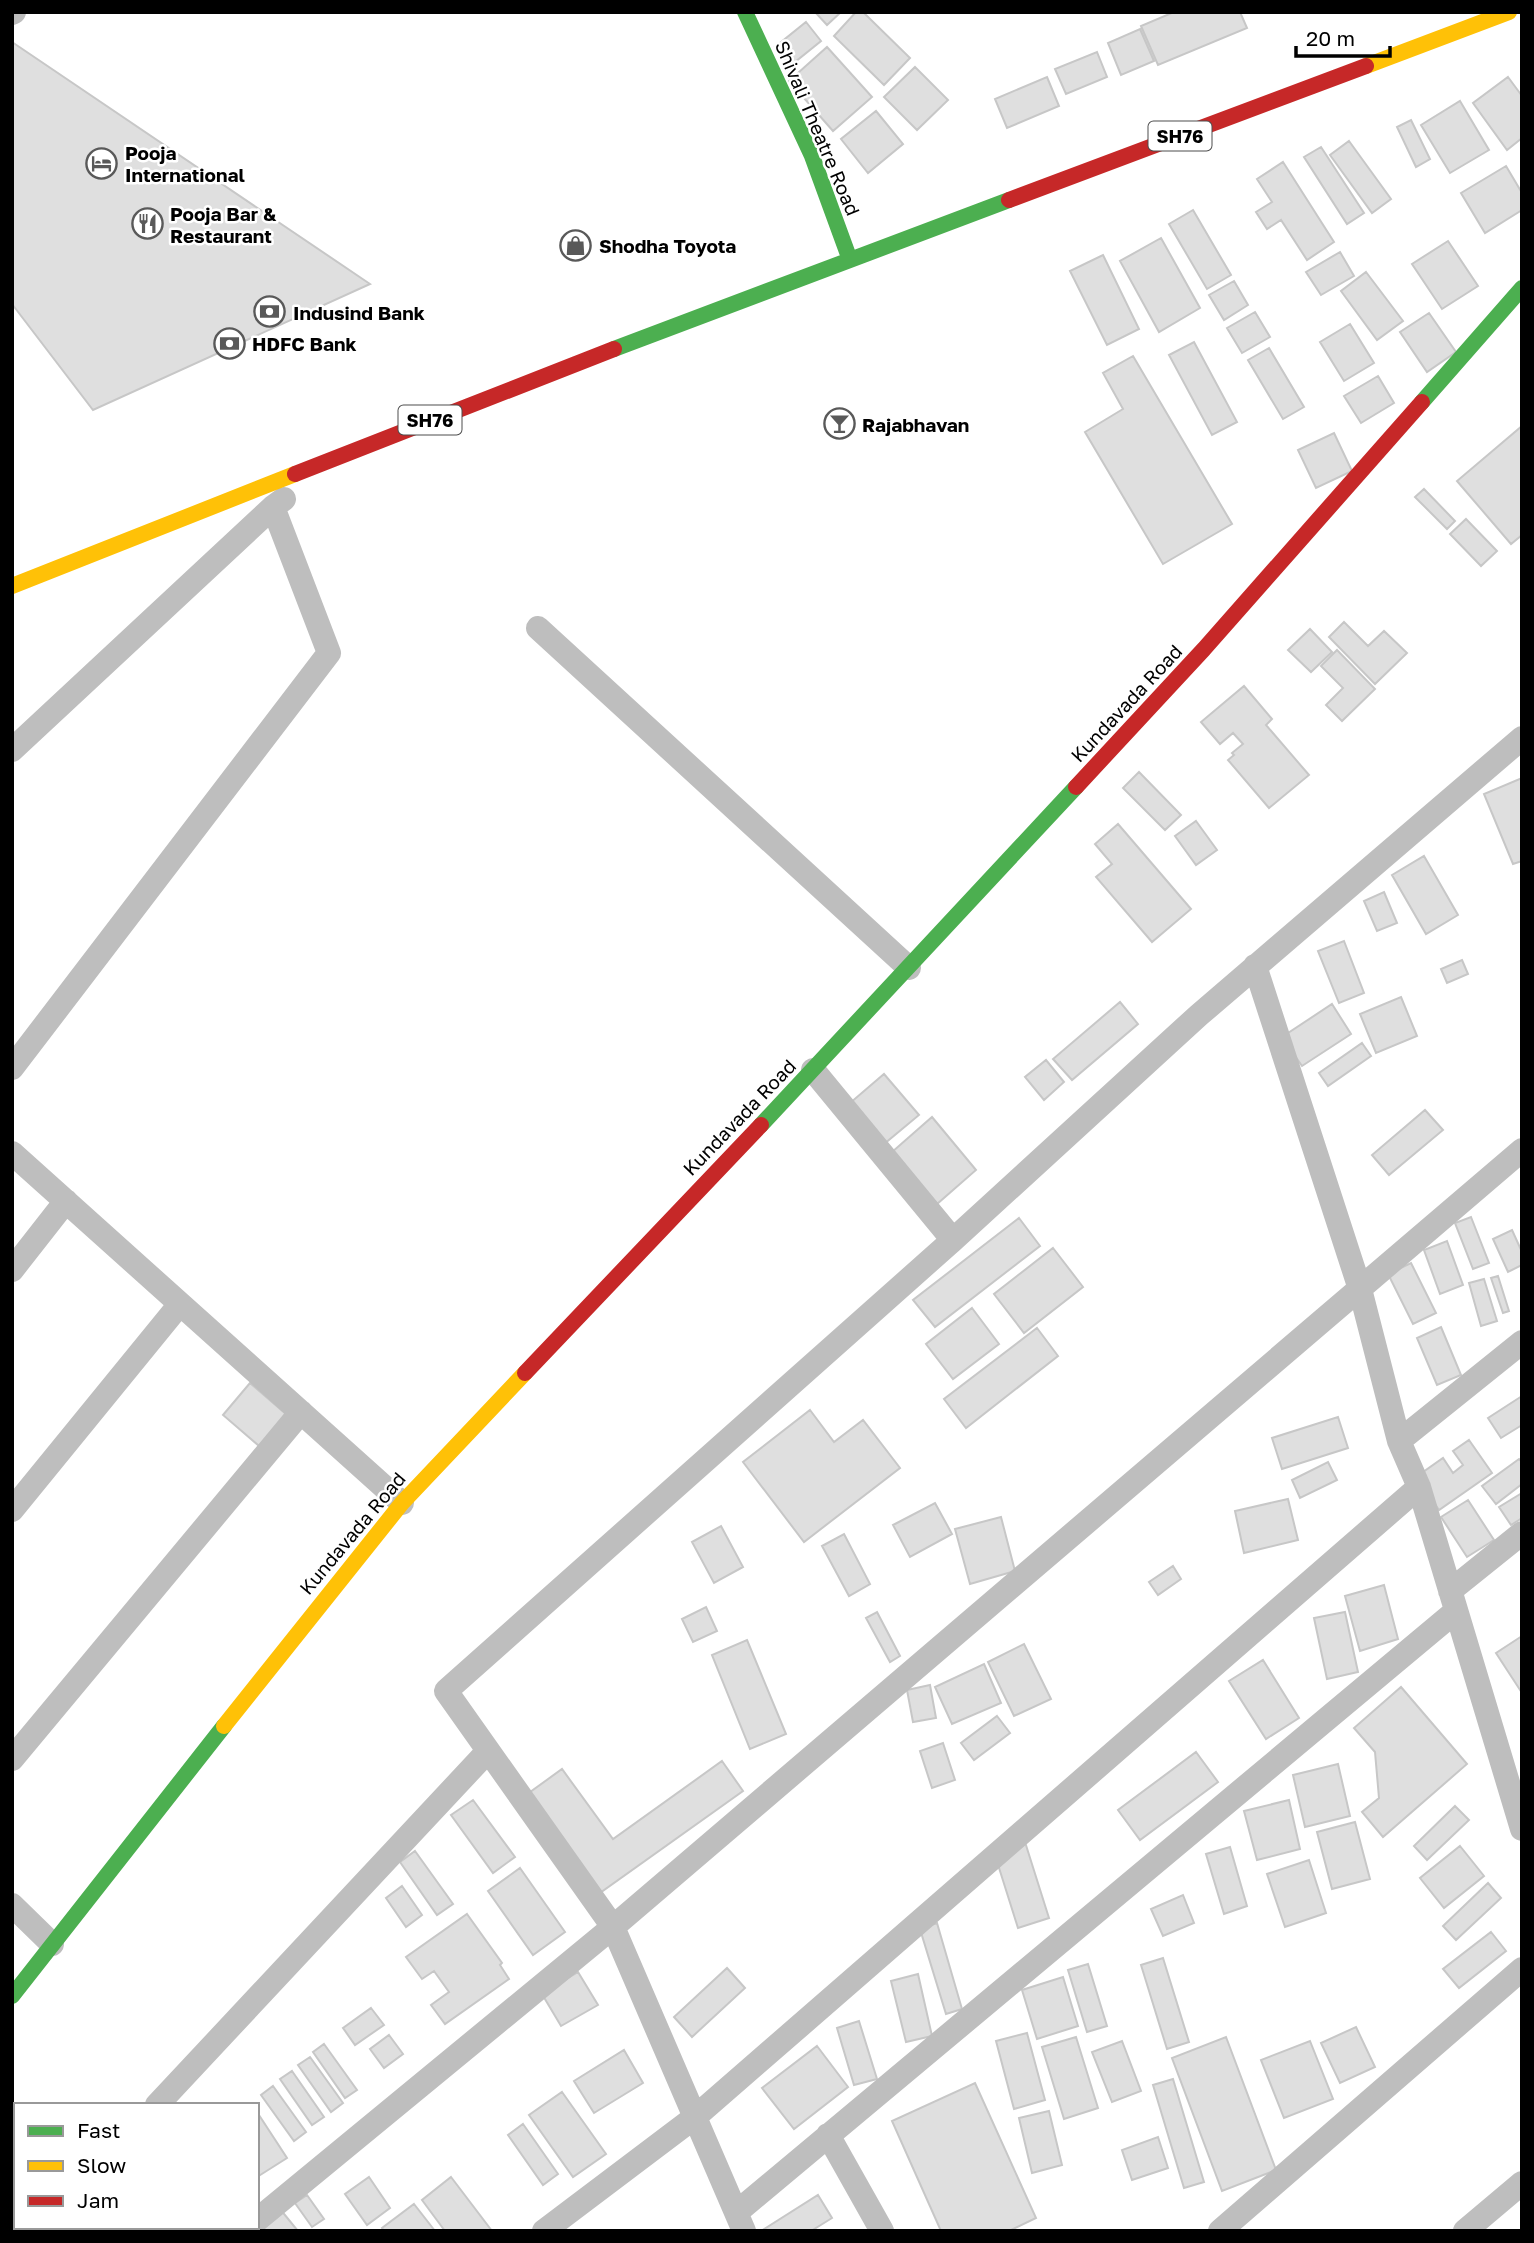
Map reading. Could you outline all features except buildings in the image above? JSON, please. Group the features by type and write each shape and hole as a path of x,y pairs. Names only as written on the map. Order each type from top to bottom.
{"street":[{"name":"Shivali Theatre Road","path":"745,12 812,156 850,260"},
{"name":"SH76","path":"12,586 529,381 1510,12"},
{"name":"Kundavada Road","path":"12,1996 172,1790 402,1503 909,968 1204,649 1522,288"},
{"path":"12,750 273,507 349,453"},
{"path":"12,1068 329,653 273,507"},
{"path":"537,628 909,968"},
{"path":"1522,738 1255,966 953,1240 446,1691 613,1927 741,2222 828,2135 1453,1601 1522,1532"},
{"path":"1255,966 1360,1289 1399,1441 1419,1487 1522,1829"},
{"path":"813,1070 953,1240"},
{"path":"259,2218 613,1927 1522,1150"},
{"path":"12,1153 402,1503"},
{"path":"12,1270 66,1201"},
{"path":"12,1510 180,1304"},
{"path":"1399,1441 1522,1342"},
{"path":"12,1759 300,1412"},
{"path":"544,2231 695,2117 1419,1487"},
{"path":"160,2103 488,1751"},
{"path":"12,1905 52,1944"},
{"path":"1220,2231 1522,1969"},
{"path":"828,2135 882,2231"},
{"path":"1465,2231 1522,2183"}],"traffic: fast":[{"path":"745,12 812,156 850,260"},
{"path":"614,349 1009,200"},
{"path":"1422,402 1522,288"},
{"path":"761,1125 1076,787"},
{"path":"12,1996 224,1726"}],"traffic: slow":[{"path":"1366,66 1509,12"},
{"path":"12,586 295,474"},
{"path":"224,1726 402,1503 525,1373"}],"traffic: jam":[{"path":"1009,200 1366,66"},
{"path":"295,474 614,349"},
{"path":"1076,787 1204,649 1422,402"},
{"path":"525,1373 761,1125"}],"place":[{"name":"Pooja International","path":"102,163"},
{"name":"Pooja Bar & Restaurant","path":"147,224"},
{"name":"Shodha Toyota","path":"576,245"},
{"name":"Indusind Bank","path":"270,312"},
{"name":"HDFC Bank","path":"229,343"},
{"name":"Rajabhavan","path":"839,424"}]}
